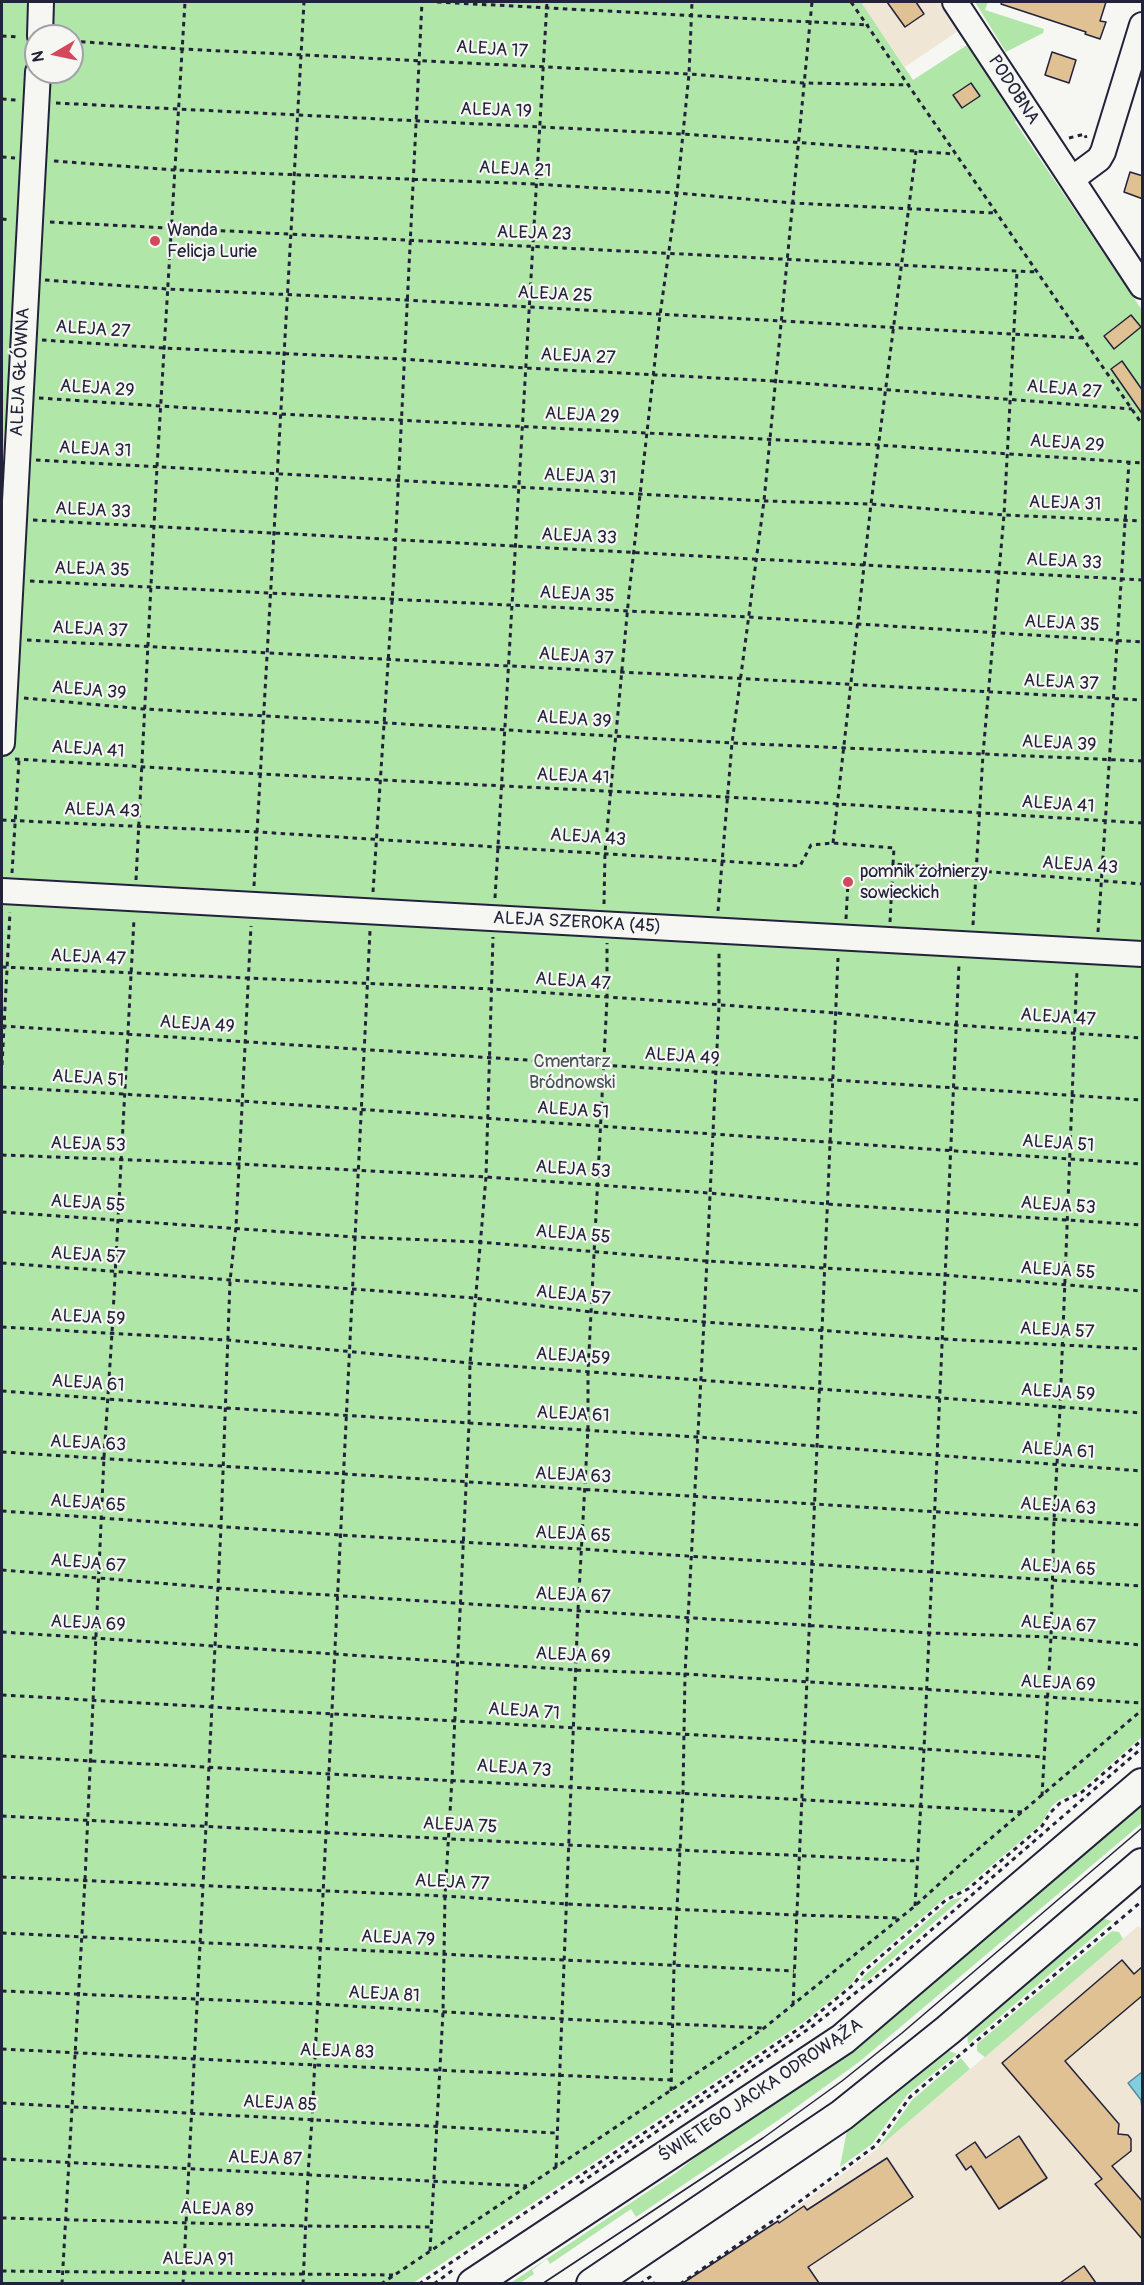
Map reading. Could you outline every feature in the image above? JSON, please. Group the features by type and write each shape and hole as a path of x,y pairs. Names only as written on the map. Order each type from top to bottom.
{"main road":[{"name":"ŚWIĘTEGO JACKA ODROWĄŻA","path":"464,2276 843,2039 1143,1784"},
{"path":"592,2283 842,2115 948,2031 1143,1864"}],"street":[{"path":"40,24 41,2"},
{"name":"PODOBNA","path":"955,2 1143,286"},
{"path":"1071,179 1099,159 1103,152 1143,25"},
{"name":"ALEJA GŁÓWNA","path":"6,751 4,696 37,84"},
{"name":"ALEJA SZEROKA (45)","path":"6,891 1143,954"}],"path":[{"path":"62,2283 82,1938 107,1398 129,1034 160,407 185,2"},
{"path":"183,2283 224,1467 230,1281 236,1227 244,1041 286,353 304,2"},
{"path":"303,2283 367,984 392,600 422,2"},
{"path":"437,2 868,25"},
{"path":"430,2251 441,2069 445,1896 469,1424 470,1363 486,1178 496,846 516,547 547,2"},
{"path":"556,2167 578,1610 588,1429 588,1372 607,999 607,938 603,924 605,852 633,554 660,315 677,193 692,2"},
{"path":"671,2091 674,1966 683,1792 685,1674 719,1006 719,947 716,931 732,743 764,501 812,2"},
{"path":"851,2 1143,424"},
{"name":"ALEJA 17","path":"84,42 804,82 909,85"},
{"name":"ALEJA 19","path":"36,101 682,134 955,154"},
{"path":"1061,140 1085,134 1088,142"},
{"path":"833,843 871,504 915,151"},
{"name":"ALEJA 21","path":"33,159 175,170 535,184 792,203 996,213"},
{"name":"ALEJA 23","path":"30,220 409,242 669,252 787,261 1037,272"},
{"path":"915,1906 930,1633 956,1025 976,872 983,753 1004,514 1017,272"},
{"name":"ALEJA 25","path":"26,278 167,289 1083,338"},
{"name":"ALEJA 27","path":"23,339 775,381 1132,409"},
{"name":"ALEJA 29","path":"20,397 282,414 878,445 1143,463"},
{"name":"ALEJA 31","path":"17,459 764,501 871,504 1143,521"},
{"path":"1042,1796 1051,1637 1075,1032 1087,951 1101,882 1129,462"},
{"name":"ALEJA 33","path":"14,519 1143,580"},
{"name":"ALEJA 35","path":"10,580 748,617 1143,642"},
{"name":"ALEJA 37","path":"7,639 622,674 1143,700"},
{"name":"ALEJA 39","path":"4,696 144,709 732,743 1143,761"},
{"name":"ALEJA 41","path":"6,751 142,767 838,803 1143,823"},
{"name":"ALEJA 43","path":"2,820 605,852 800,866 811,845 833,843 894,848 893,864 1143,884"},
{"path":"890,940 893,864"},
{"path":"792,2005 827,1204 837,1013 848,882"},
{"path":"2,1065 7,968 6,891"},
{"name":"ALEJA 47","path":"2,967 492,989 607,999 837,1013 956,1025 1143,1038"},
{"name":"ALEJA 49","path":"3,1026 1143,1100"},
{"name":"ALEJA 51","path":"2,1087 361,1109 1143,1164"},
{"name":"ALEJA 53","path":"2,1155 238,1164 486,1178 1143,1225"},
{"name":"ALEJA 55","path":"2,1212 355,1237 595,1250 706,1261 944,1275 1143,1291"},
{"name":"ALEJA 57","path":"2,1263 474,1298 704,1322 942,1339 1143,1349"},
{"name":"ALEJA 59","path":"2,1327 228,1340 470,1363 1143,1413"},
{"name":"ALEJA 61","path":"2,1391 469,1424 588,1429 1143,1471"},
{"name":"ALEJA 63","path":"2,1452 104,1457 344,1476 1143,1525"},
{"name":"ALEJA 65","path":"2,1511 340,1536 581,1549 1143,1586"},
{"name":"ALEJA 67","path":"2,1570 218,1588 809,1626 1051,1637 1143,1645"},
{"name":"ALEJA 69","path":"2,1632 576,1670 685,1674 1143,1703"},
{"name":"ALEJA 71","path":"2,1695 1044,1757"},
{"path":"381,2283 764,2028 901,1918 1143,1710"},
{"path":"419,2283 809,2021 853,1985 864,1971 946,1900 968,1889 1042,1826 1060,1803 1085,1790 1143,1740"},
{"path":"577,2185 810,2028 885,1970 1143,1748"},
{"name":"ALEJA 73","path":"2,1756 1024,1812"},
{"name":"ALEJA 75","path":"2,1816 918,1861"},
{"name":"ALEJA 77","path":"2,1877 901,1918"},
{"path":"680,2283 780,2216 875,2146 910,2097 1143,1901"},
{"name":"ALEJA 79","path":"2,1934 794,1971"},
{"name":"ALEJA 81","path":"2,1991 318,2004 672,2025 764,2028"},
{"name":"ALEJA 83","path":"2,2049 671,2080"},
{"name":"ALEJA 85","path":"2,2103 558,2133"},
{"name":"ALEJA 87","path":"2,2159 528,2186"},
{"name":"ALEJA 89","path":"2,2218 432,2227"},
{"name":"ALEJA 91","path":"2,2271 393,2275"},
{"path":"434,2283 464,2276"},
{"path":"639,2283 650,2277 654,2283"}],"shaded area":[{"path":"861,2 940,2 958,31 905,67"},
{"path":"1138,1926 1142,1929 1142,2283 683,2284 778,2221 878,2148"}],"green space":[{"name":"Cmentarz Bródnowski","path":"2,2 861,2 913,80 967,45 1015,122 1142,310 1142,1737 1078,1792 1059,1800 1052,1806 1041,1824 962,1890 947,1896 859,1971 852,1983 805,2021 413,2283 2,2284"},
{"path":"975,2 988,2 985,10 1044,29 1043,33 1006,52"},
{"path":"1142,1797 1142,1823 859,2062 636,2217 631,2209 550,2264 547,2259 532,2270 534,2274 520,2283 509,2284 677,2172"},
{"path":"963,1897 867,1981 860,1981 951,1900"},
{"path":"1102,1918 1112,1921 968,2044 967,2032 1093,1921"},
{"path":"1112,1931 1119,1932 1123,1939 985,2057 977,2051 977,2044"},
{"path":"947,2050 957,2054 907,2095 872,2144 840,2167 848,2125 935,2053"},
{"path":"961,2058 970,2069 878,2148 912,2100"},
{"path":"830,2138 831,2143 664,2255 662,2254"}],"water":[{"path":"1142,2072 1142,2108 1141,2100 1128,2083"}],"building":[{"path":"887,2 916,2 924,14 905,27"},
{"path":"1002,2 1106,2 1100,21 1106,22 1100,39 1085,34 1086,32 1001,4"},
{"path":"1052,52 1076,60 1069,83 1045,75"},
{"path":"971,83 980,96 962,108 953,95"},
{"path":"1130,172 1143,176 1143,199 1124,192"},
{"path":"1131,315 1141,327 1114,349 1104,336"},
{"path":"1122,361 1143,391 1143,415 1111,369"},
{"path":"1122,1960 1134,1974 1143,1966 1143,1995 1065,2061 1119,2124 1118,2134 1128,2135 1131,2139 1131,2151 1112,2166 1143,2202 1143,2240 1095,2184 1102,2179 1002,2063"},
{"path":"1019,2136 1047,2178 999,2209 971,2166 966,2170 956,2155 975,2142 986,2158"},
{"path":"887,2158 913,2197 808,2267 819,2283 683,2283 778,2221 779,2223 804,2206 807,2210"},
{"path":"1084,2266 1096,2283 1060,2283"}],"tram line":[{"path":"542,2284 763,2138 842,2081 902,2033 1142,1828"}],"place":[{"name":"Wanda Felicja Lurie","path":"155,241"},
{"name":"pomnik żołnierzy sowieckich","path":"848,882"}]}
